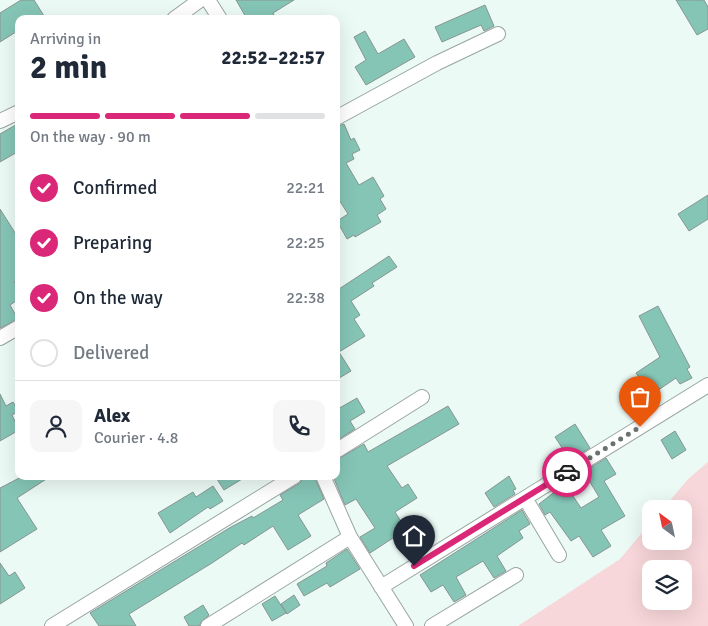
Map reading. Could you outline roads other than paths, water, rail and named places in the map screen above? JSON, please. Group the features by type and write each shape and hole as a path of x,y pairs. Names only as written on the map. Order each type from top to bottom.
{"street":[{"path":"179,15 200,0"},
{"path":"208,0 217,15"},
{"path":"340,116 437,63 498,34"},
{"path":"0,121 15,114"},
{"path":"0,338 15,329"},
{"path":"380,587 708,385"},
{"path":"340,448 422,397"},
{"path":"52,626 289,480"},
{"path":"325,480 350,537 406,626"},
{"path":"525,498 560,554"},
{"path":"208,626 350,537"},
{"path":"432,626 516,576"}]}
